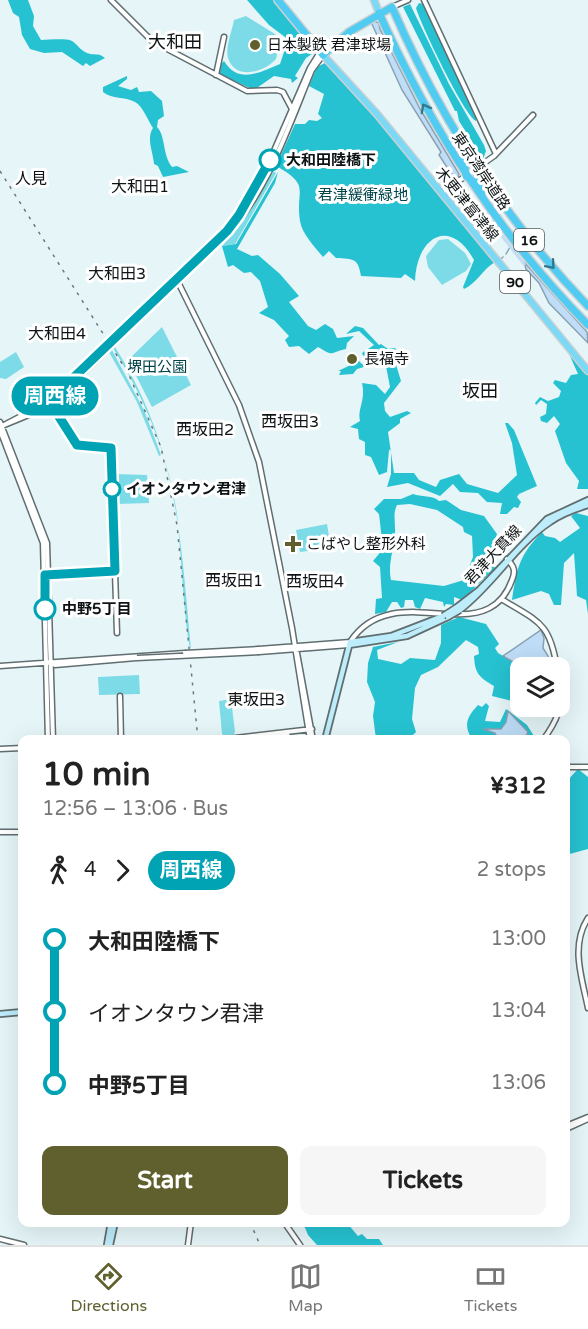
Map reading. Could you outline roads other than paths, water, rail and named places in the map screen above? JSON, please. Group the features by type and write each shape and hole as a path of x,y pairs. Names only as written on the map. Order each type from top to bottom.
{"highway":[{"path":"278,0 322,54 390,4"},
{"name":"東京湾岸道路","path":"390,4 446,117 477,168 533,244 588,306"},
{"name":"東京湾岸道路","path":"378,14 419,97 464,178 549,284 588,325"},
{"path":"446,117 464,154 464,178"},
{"path":"477,168 481,191 503,228"}],"main road":[{"path":"374,0 378,14"},
{"name":"木更津富津線","path":"322,54 443,192 588,371"},
{"name":"君津大貫線","path":"350,644 400,638 445,617 482,592 508,560 547,519 588,502"},
{"path":"326,735 350,644"},
{"path":"0,1014 18,1012"},
{"path":"108,1245 112,1227"}],"street":[{"path":"111,0 152,41 247,91 278,90 287,96 294,110"},
{"path":"390,4 408,0"},
{"path":"424,0 496,154"},
{"path":"216,75 224,37"},
{"path":"48,735 47,543 1,424 25,418 50,402 160,294 229,233 241,218 266,175 310,68 322,54"},
{"path":"443,192 496,154 532,114"},
{"path":"177,279 239,405 255,449 268,497 311,735"},
{"path":"50,402 77,445 111,448 117,633"},
{"path":"0,666 48,662 55,665 137,657 350,644 363,626 385,614 412,611 473,614 490,609 503,600 514,574 508,560"},
{"path":"503,600 546,629 555,657"},
{"path":"48,662 53,735"},
{"path":"120,696 121,735"},
{"path":"546,735 558,717"},
{"path":"265,735 310,729"},
{"path":"0,749 18,748"},
{"path":"570,767 588,767"},
{"path":"0,831 18,832"},
{"path":"588,918 578,946 588,1008"},
{"path":"570,1125 588,1118"},
{"path":"188,1245 190,1227"},
{"path":"287,1227 300,1245"},
{"path":"0,1239 24,1245"}],"waterway":[{"path":"484,213 524,264"},
{"path":"506,254 510,247"}],"railway":[{"path":"0,171 128,373 161,447 177,525 198,735"},
{"path":"252,1227 260,1245"}],"place":[{"name":"日本製鉄 君津球場","path":"255,45"},
{"name":"大和田陸橋下","path":"270,160"},
{"name":"長福寺","path":"352,359"},
{"name":"イオンタウン君津","path":"112,489"},
{"name":"こばやし整形外科","path":"293,544"},
{"name":"中野5丁目","path":"45,609"}],"district":[{"name":"大和田","path":"175,42"},
{"name":"人見","path":"31,178"},
{"name":"大和田1","path":"140,186"},
{"name":"大和田3","path":"117,273"},
{"name":"大和田4","path":"57,333"},
{"name":"坂田","path":"480,391"},
{"name":"西坂田3","path":"290,421"},
{"name":"西坂田2","path":"205,429"},
{"name":"西坂田1","path":"234,580"},
{"name":"西坂田4","path":"315,581"},
{"name":"東坂田3","path":"256,699"}],"park label":[{"name":"君津緩衝緑地","path":"363,195"},
{"name":"堺田公園","path":"157,367"}]}
